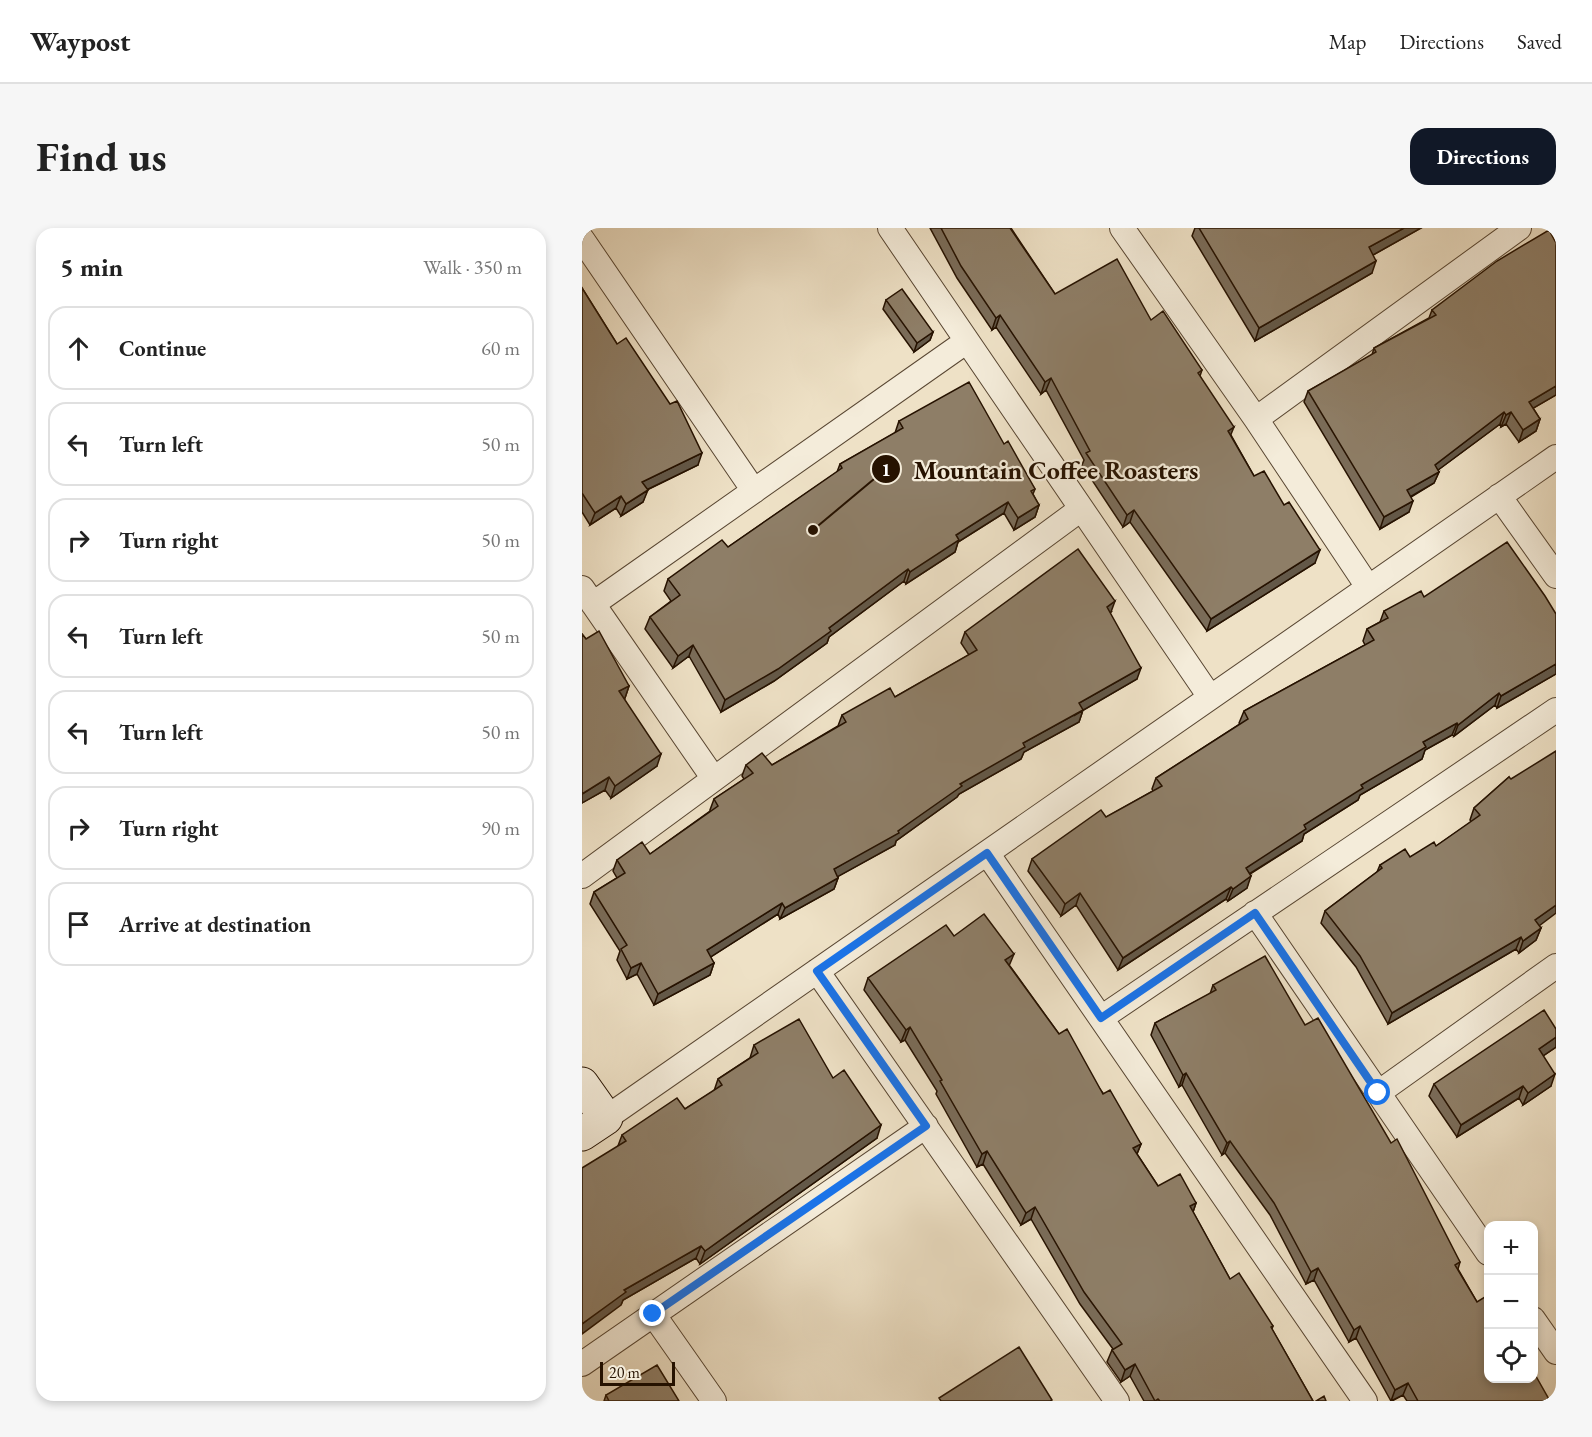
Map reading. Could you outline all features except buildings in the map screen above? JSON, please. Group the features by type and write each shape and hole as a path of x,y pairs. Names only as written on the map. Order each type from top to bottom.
{"street":[{"path":"890,228 1210,697"},
{"path":"1123,228 1256,419 1368,587"},
{"path":"1256,419 1519,228"},
{"path":"582,239 754,491"},
{"path":"714,779 587,596 754,491 967,341"},
{"path":"589,1108 817,971 1556,457"},
{"path":"1499,496 1556,576"},
{"path":"582,876 1081,509"},
{"path":"1101,1018 1556,710"},
{"path":"987,853 1365,1401"},
{"path":"1255,913 1484,1247"},
{"path":"1378,1093 1556,966"},
{"path":"817,971 1117,1401"},
{"path":"582,1364 926,1126"},
{"path":"653,1314 714,1401"},
{"path":"1538,1326 1556,1352"}],"place":[{"name":"Mountain Coffee Roasters","path":"813,530"}],"route":[{"path":"653,1314 926,1126 817,971 987,853 1101,1018 1255,913 1378,1093"}]}
